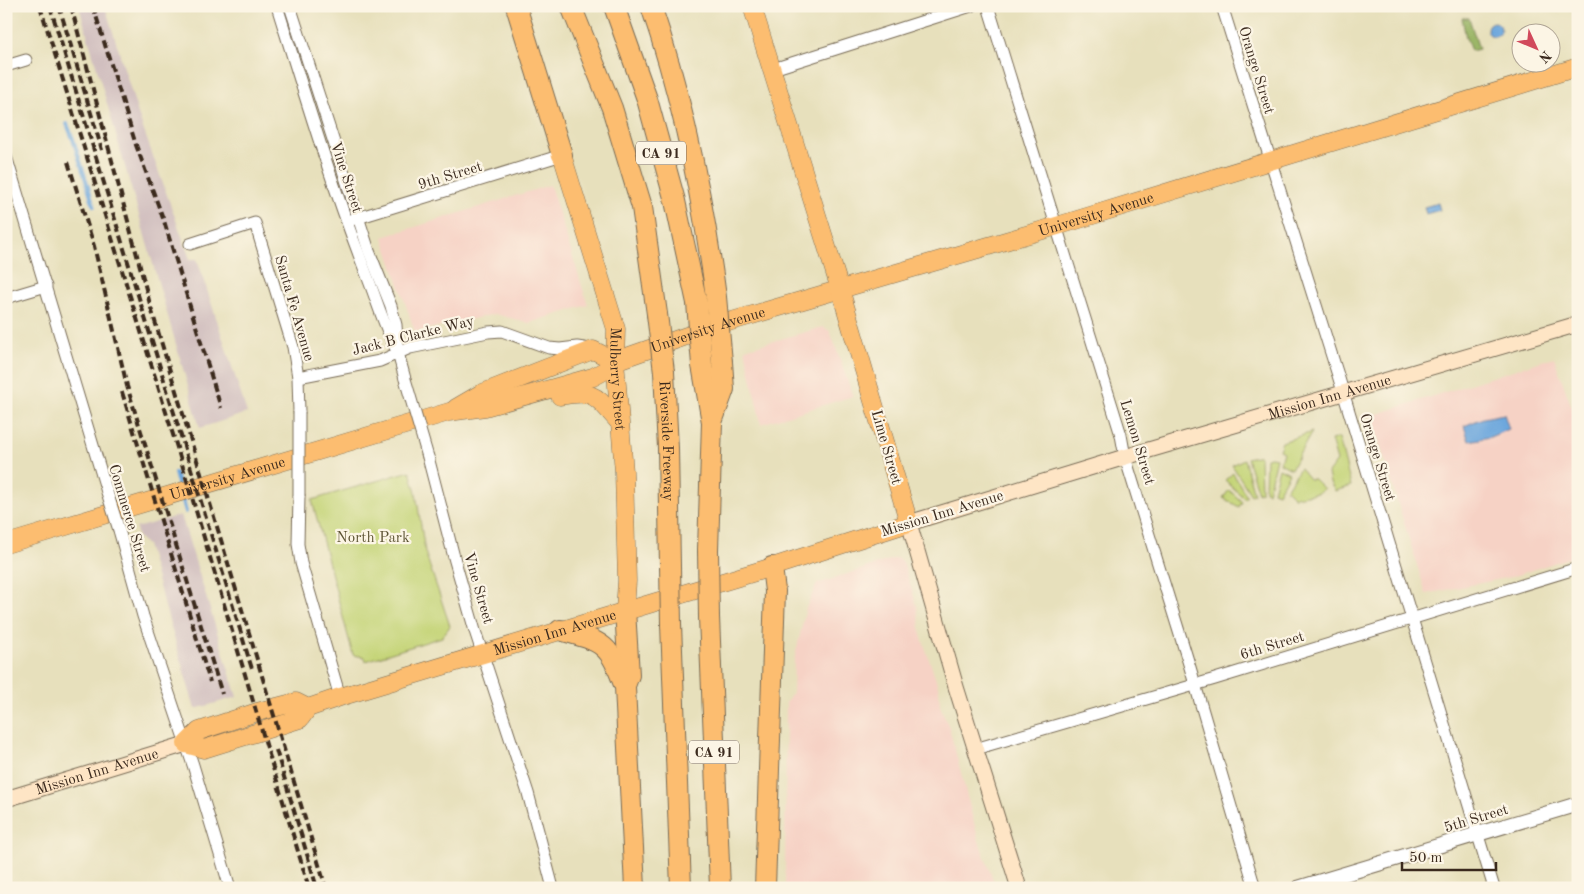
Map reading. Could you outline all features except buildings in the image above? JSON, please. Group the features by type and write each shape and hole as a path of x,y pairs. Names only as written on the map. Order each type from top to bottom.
{"highway":[{"path":"516,6 562,155"},
{"name":"Riverside Freeway","path":"571,6 612,108 642,206 657,314 664,372 668,448 671,624 681,888"},
{"name":"CA 91","path":"614,6 649,108 675,201 697,303 702,365 712,422 708,617 720,888"},
{"path":"651,6 665,48 682,113 709,246 716,297 724,389 712,422"},
{"path":"766,888 775,591 772,567"},
{"path":"624,610 629,675 625,687"},
{"path":"560,630 589,638 602,644 618,667 625,687 636,888"}],"main road":[{"name":"Lime Street","path":"752,6 840,289 975,749 1019,888"},
{"name":"University Avenue","path":"6,544 449,412 485,407 594,377 604,371 615,360 718,325 1057,226 1578,67"},
{"name":"Mulberry Street","path":"562,155 616,329 615,360 625,502 627,582 624,610"},
{"name":"Mission Inn Avenue","path":"6,799 186,744 204,749 300,718 308,708 340,697 772,567 1125,456 1578,324"},
{"name":"University Avenue","path":"449,412 480,394 593,350"},
{"path":"593,350 615,360"},
{"path":"533,394 544,398 578,392 588,393 597,397 619,422"}],"street":[{"name":"Vine Street","path":"277,6 346,221 374,292 385,328 398,353"},
{"name":"Vine Street","path":"290,6 369,251 391,306 396,326 398,353 455,561 528,794 553,888"},
{"path":"773,69 971,6"},
{"name":"Lemon Street","path":"988,6 1121,435 1125,456 1255,888"},
{"name":"Orange Street","path":"1222,6 1343,393 1494,888"},
{"path":"6,66 26,60"},
{"name":"9th Street","path":"346,221 562,155"},
{"name":"Commerce Street","path":"6,156 119,530 143,616 186,744 230,888"},
{"name":"Santa Fe Avenue","path":"190,244 255,223 293,347 298,377 299,412 298,544 301,563 340,697"},
{"path":"6,298 46,286"},
{"name":"Jack B Clarke Way","path":"298,377 380,361 410,348 475,334 502,331 549,348 577,347 593,350"},
{"name":"6th Street","path":"975,749 1578,568"},
{"name":"5th Street","path":"1298,888 1578,804"}],"shaded area":[{"path":"79,6 105,6 140,120 190,259 197,259 247,413 200,428"},
{"path":"550,185 588,305 529,323 495,314 415,332 383,237"},
{"path":"823,327 830,331 853,396 761,424 745,349"},
{"path":"1554,357 1578,425 1578,555 1511,577 1426,594 1371,416"},
{"path":"181,515 237,697 195,709 147,545 138,537 136,528"},
{"path":"896,558 903,562 917,606 921,635 939,689 940,706 949,727 978,838 996,888 785,888 786,702 793,693 794,661 806,608 817,584"}],"green space":[{"path":"1462,18 1469,18 1479,49 1471,51"},
{"path":"1312,432 1291,469 1280,463 1283,452 1279,450 1282,442"},
{"path":"1339,438 1351,486 1335,491 1330,483 1328,473 1337,461 1331,440"},
{"path":"1260,456 1261,492 1258,493 1247,458"},
{"path":"1266,458 1276,458 1268,492 1265,491"},
{"path":"1244,459 1254,494 1251,495 1232,465"},
{"path":"1279,468 1289,473 1278,493 1273,491"},
{"path":"1300,468 1309,479 1314,479 1324,489 1318,493 1294,497 1286,489"},
{"name":"North Park","path":"410,471 416,493 425,552 450,626 442,637 366,661 365,657 353,655 312,500"},
{"path":"1233,473 1247,497 1245,499 1225,480"},
{"path":"1229,490 1242,502 1239,507 1223,498"}],"water":[{"path":"1491,22 1497,22 1501,29 1497,36 1491,36 1487,32 1487,26"},
{"path":"1438,203 1440,210 1426,214 1424,207"},
{"path":"1504,414 1509,429 1490,437 1469,441 1464,426 1483,418"}],"waterway":[{"path":"67,124 94,206"},
{"path":"175,473 179,488"},
{"path":"182,497 186,512"}],"railway":[{"path":"40,6 179,454 309,888"},
{"path":"50,6 252,669"},
{"path":"59,6 102,150"},
{"path":"71,6 151,308 326,888"},
{"path":"93,6 136,145 164,221 221,408"},
{"path":"68,162 94,246 127,386 222,694"},
{"path":"122,392 210,682"},
{"path":"276,750 317,888"}]}
